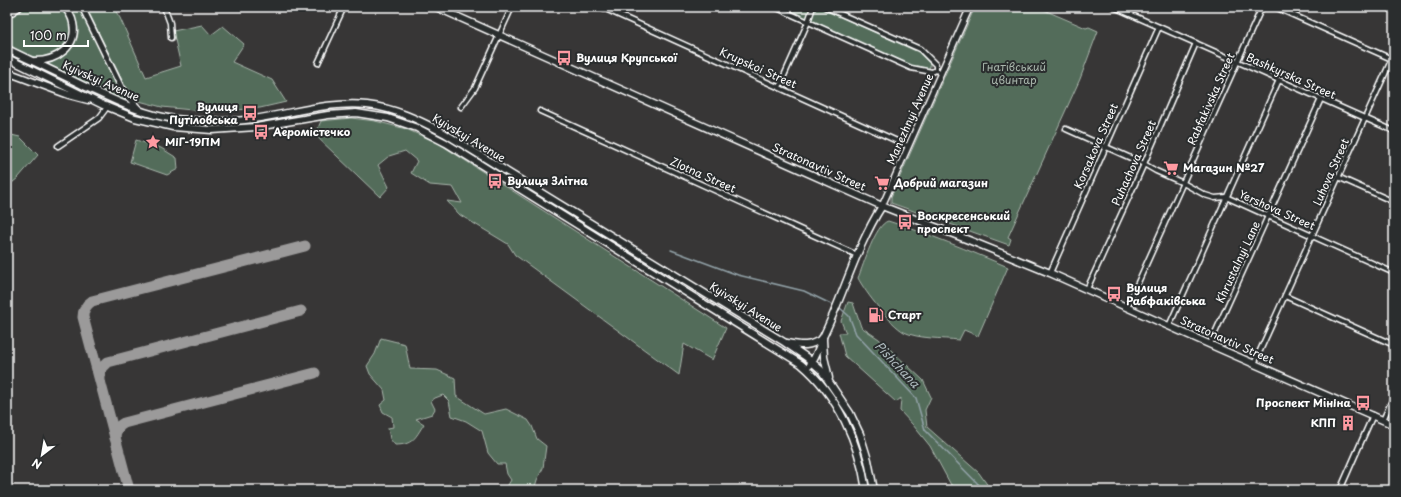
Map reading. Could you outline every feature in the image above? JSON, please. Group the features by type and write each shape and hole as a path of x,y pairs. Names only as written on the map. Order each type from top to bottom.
{"main road":[{"path":"7,14 13,7"},
{"path":"7,14 18,7"},
{"path":"32,61 46,61 67,50 73,41 75,30 73,18 64,7"},
{"name":"Stratonavtiv Street","path":"436,7 882,206 1001,252 1088,289 1254,364 1394,424"},
{"name":"Kyivskyi Avenue","path":"7,49 122,104 152,114 172,118 214,122 250,119 329,106 359,105 380,108 416,118 444,133 784,342 822,370 850,413 860,434 874,490"},
{"name":"Kyivskyi Avenue","path":"7,58 135,118 150,123 173,127 212,130 256,127 328,115 356,113 388,118 417,128 452,147 789,356 807,369 827,392 853,436 861,463 866,490"},
{"path":"7,72 68,95 106,105"},
{"path":"135,118 139,116 140,110"},
{"path":"291,112 295,121"},
{"path":"150,123 148,116 152,114"},
{"path":"274,115 276,124"},
{"name":"Manezhnyi Avenue","path":"807,369 812,362 823,338 873,220 882,206"},
{"path":"784,342 805,346 823,338 824,357 830,382"},
{"path":"842,418 850,413"}],"street":[{"path":"82,7 124,93 140,110"},
{"path":"164,7 170,23 171,38"},
{"path":"318,63 344,7"},
{"path":"461,107 475,88 512,7"},
{"name":"Krupskoi Street","path":"601,7 908,146"},
{"path":"775,7 911,68 932,72 936,70 942,72"},
{"path":"779,88 808,22 812,7"},
{"path":"825,7 920,49 936,65 936,70"},
{"name":"Manezhnyi Avenue","path":"882,206 970,7"},
{"name":"Rabfakivska Street","path":"1127,307 1262,7"},
{"path":"1275,7 1393,59"},
{"name":"Bashkyrska Street","path":"1117,8 1394,131"},
{"name":"Korsakova Street","path":"1050,273 1159,27"},
{"name":"Puhachova Street","path":"1088,289 1196,43"},
{"name":"Luhova Street","path":"1254,364 1394,54"},
{"path":"1169,326 1279,80"},
{"name":"Khrustalnyi Lane","path":"1210,344 1321,99"},
{"path":"58,146 99,118 106,105"},
{"name":"Zlotna Street","path":"540,111 857,255"},
{"name":"Yershova Street","path":"1066,129 1144,164 1205,195 1215,198 1226,197 1394,272"},
{"path":"1338,177 1394,202"},
{"path":"1285,296 1394,345"},
{"path":"1383,420 1394,396"},
{"path":"1346,490 1341,489 1373,415"}],"green space":[{"path":"25,7 57,8 67,15 73,34 64,48 49,56 40,58 31,56 7,44 7,20"},
{"path":"68,7 80,7 132,104 41,62 54,61 64,55 76,41 78,30 77,24 75,17"},
{"path":"86,7 113,7 120,18 146,77 181,66 173,31 202,25 211,35 223,26 244,44 232,62 272,80 286,102 260,108 212,112 162,107 139,101 124,84"},
{"path":"779,7 819,7 918,52 930,64 930,67 927,69 911,66"},
{"name":"Гнатівський цвинтар","path":"975,7 1037,7 1086,28 1089,27 1098,31 1080,79 1008,237 1011,239 1009,245 891,203 891,197"},
{"path":"351,118 375,121 406,129 438,143 726,328 712,360 684,344 679,375 515,255 508,244 460,215 447,201 462,203 453,187 430,185 411,173 417,161 405,151 389,156 378,165 389,187 380,197 315,135 321,121"},
{"path":"7,134 20,137 38,155 18,178 7,187"},
{"path":"136,140 161,148 177,158 178,169 167,175 130,162"},
{"path":"888,221 948,242 1008,267 978,336 964,330 959,340 923,337 904,332 885,315 872,299 858,278 874,237 883,224"},
{"path":"848,302 853,303 861,327 879,339 923,380 931,397 925,410 927,427 979,473 991,490 962,490 951,485 930,446 900,411 901,398 896,402 845,356 839,333 846,333 841,321"},
{"path":"381,338 405,344 410,369 437,370 455,378 456,396 484,414 506,409 528,420 537,439 546,446 543,468 534,490 505,490 511,480 507,474 505,464 497,464 488,453 482,431 466,421 452,416 449,401 443,395 431,401 435,409 432,414 416,419 424,424 413,440 406,444 395,445 390,439 388,428 393,427 392,417 383,412 380,405 386,400 384,390 370,374 367,366 375,354"}],"waterway":[{"name":"Pishchana","path":"671,250 738,275 804,291 833,305"},
{"name":"Pishchana","path":"840,308 849,316 856,334 916,398 925,430 984,490"}],"taxiway":[{"path":"129,490 83,317 84,310 92,301 305,246"},
{"path":"100,378 100,370 108,362 301,311"},
{"path":"115,438 117,429 124,423 315,373"}],"place":[{"name":"Вулиця Крупської","path":"564,58"},
{"name":"Вулиця Путіловська","path":"250,113"},
{"name":"Аеромістечко","path":"261,132"},
{"name":"МіГ-19ПМ","path":"153,142"},
{"name":"Магазин №27","path":"1171,168"},
{"name":"Вулиця Злітна","path":"495,181"},
{"name":"Добрий магазин","path":"882,183"},
{"name":"Воскресенський проспект","path":"905,222"},
{"name":"Вулиця Рабфаківська","path":"1114,294"},
{"name":"Старт","path":"876,315"},
{"name":"Проспект Мініна","path":"1363,403"},
{"name":"КПП","path":"1348,423"}]}
